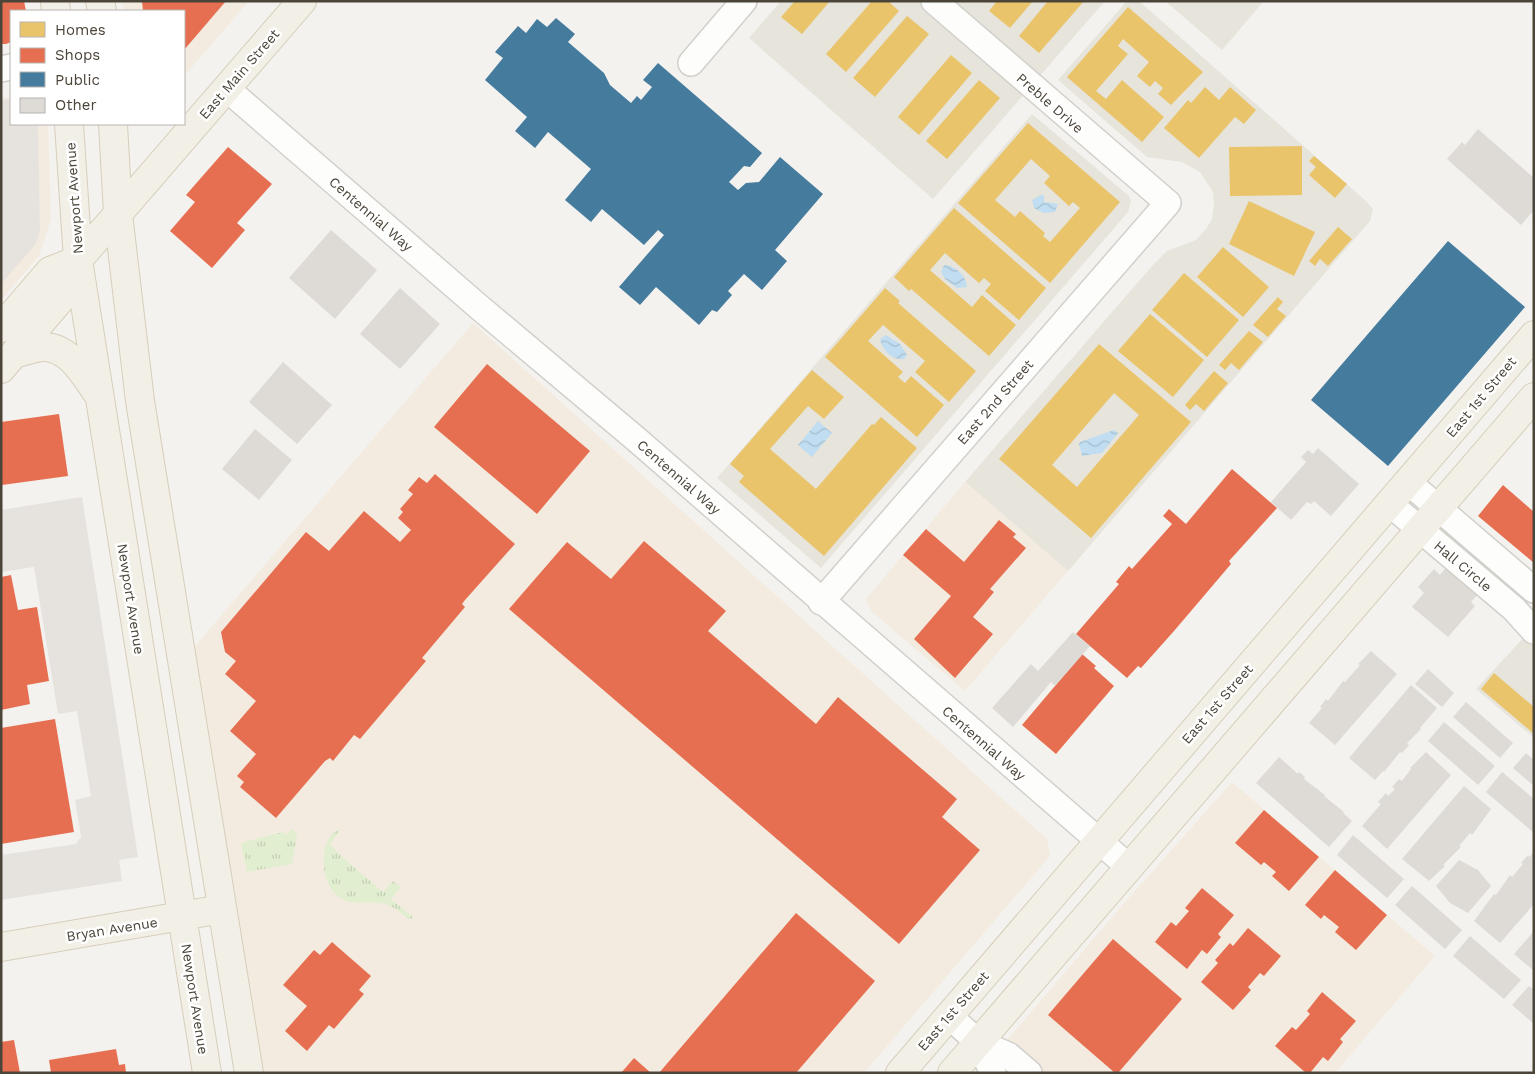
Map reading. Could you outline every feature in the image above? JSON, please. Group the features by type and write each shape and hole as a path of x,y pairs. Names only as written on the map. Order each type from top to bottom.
{"main road":[{"name":"East Main Street","path":"8,362 60,300 78,260 302,1"},
{"path":"185,106 224,92"},
{"name":"Newport Avenue","path":"69,125 78,260 206,1073"},
{"path":"113,125 118,214 140,401 249,1073"},
{"name":"East Main Street","path":"1,328 50,271 78,260"},
{"name":"East 1st Street","path":"900,1073 1534,335"},
{"path":"8,362 42,347 59,352 73,360 100,396"},
{"path":"952,1073 1534,397"},
{"path":"119,525 159,518"},
{"name":"Bryan Avenue","path":"1,947 222,910"}],"street":[{"path":"691,63 744,1"},
{"name":"Preble Drive","path":"934,1 1168,202"},
{"name":"Centennial Way","path":"224,92 636,439 821,602 1129,867"},
{"name":"East 2nd Street","path":"821,602 1168,202"},
{"name":"Hall Circle","path":"1408,482 1534,590"},
{"name":"Hall Circle","path":"1390,504 1514,609 1534,631"},
{"path":"949,1016 978,1042 1008,1055 1029,1073"},
{"path":"978,1042 993,1073"}],"shaded area":[{"path":"122,1 249,1 185,75 185,10 123,10"},
{"path":"781,1 1105,1 933,199 749,38"},
{"path":"1139,1 1373,209 1370,221 1068,571 965,482 1152,266 1167,251 1196,240 1212,219 1213,192 1200,172 1182,162 1147,157 1058,80 1126,2"},
{"path":"1165,1 1264,1 1222,50"},
{"path":"10,97 10,125 48,125 51,219 39,256 1,300 1,98"},
{"path":"10,99 10,125 38,125 40,232 35,245 1,284 1,100"},
{"path":"1032,114 1129,196 1131,202 1128,212 821,568 717,478"},
{"path":"473,323 1047,839 1050,856 864,1073 260,1073 188,654"},
{"path":"965,482 1068,571 965,691 871,611 866,599"},
{"path":"82,497 138,857 119,860 122,881 1,900 1,855 76,844 81,837 75,800 91,796 77,711 58,714 34,567 1,572 1,510"},
{"path":"1527,634 1534,646 1534,738 1476,689"},
{"path":"1232,782 1435,956 1335,1073 979,1073 1119,909"}],"green space":[{"path":"292,829 297,834 292,864 247,872 241,843 283,832 285,835"},
{"path":"338,830 339,832 330,844 383,892 393,881 401,887 391,899 414,918 409,919 386,904 355,903 344,900 333,891 326,878 324,856 328,841"}],"water":[{"path":"1041,195 1044,196 1044,202 1058,204 1055,212 1043,213 1034,208 1032,200"},
{"path":"944,265 948,265 960,272 965,279 967,287 957,288 945,279 941,272"},
{"path":"886,335 900,344 907,355 904,359 896,358 886,351 880,339"},
{"path":"818,421 832,433 812,457 798,445"},
{"path":"1114,430 1118,433 1102,453 1082,456 1080,442"}],"building: Homes":[{"path":"795,1 830,1 802,34 781,17"},
{"path":"872,1 888,1 899,11 846,72 826,54"},
{"path":"997,1 1033,1 1010,28 989,11"},
{"path":"1048,1 1084,1 1039,53 1019,36"},
{"path":"1128,7 1203,72 1171,105 1158,94 1163,88 1155,81 1150,87 1137,76 1149,62 1123,39 1118,46 1128,54 1096,91 1106,99 1122,80 1164,117 1142,142 1067,77"},
{"path":"907,16 929,34 875,97 853,78"},
{"path":"951,55 972,73 919,135 898,117"},
{"path":"979,80 1000,98 947,159 926,141"},
{"path":"1205,87 1219,100 1230,87 1256,110 1244,124 1235,117 1199,158 1164,128 1188,100 1191,103"},
{"path":"1028,123 1120,202 1050,283 958,203","holes":["1031,159 1050,176 1044,183 1069,206 1073,202 1080,208 1050,242 1043,236 1045,233 1020,211 1015,217 995,200"]},
{"path":"1302,146 1302,195 1230,196 1229,147"},
{"path":"1314,156 1347,184 1335,198 1309,175 1316,167 1309,161"},
{"path":"1249,201 1315,232 1294,276 1229,244"},
{"path":"954,208 1046,288 1019,320 985,291 991,284 984,278 979,283 945,253 930,270 972,307 982,295 1016,325 989,356 911,289 909,291 894,277"},
{"path":"1338,227 1352,239 1328,266 1320,259 1315,266 1309,261"},
{"path":"1223,247 1269,287 1243,317 1197,277"},
{"path":"1184,273 1239,320 1207,357 1152,310"},
{"path":"885,288 900,301 898,303 976,371 949,402 915,372 925,361 883,325 868,341 903,372 898,377 905,383 911,376 944,405 917,437 825,357"},
{"path":"1278,297 1283,302 1277,309 1286,316 1268,337 1253,325"},
{"path":"1150,314 1204,360 1173,397 1118,351"},
{"path":"1249,331 1263,342 1239,370 1231,363 1225,370 1219,365"},
{"path":"1099,344 1191,422 1091,538 999,459","holes":["1114,393 1139,415 1077,487 1052,465"]},
{"path":"812,370 844,397 824,419 808,406 770,449 816,489 872,424 874,425 881,417 917,448 824,556 739,482 744,476 730,464"},
{"path":"1214,371 1228,383 1204,411 1196,404 1190,410 1185,405"},
{"path":"1494,673 1534,707 1534,734 1481,689"}],"building: Shops":[{"path":"1,1 24,1 26,10 10,10 10,42 1,44"},
{"path":"142,1 226,1 185,49 185,10 143,10"},
{"path":"228,147 272,184 237,223 245,230 212,268 170,231 195,202 186,195"},
{"path":"487,364 590,451 537,514 434,427"},
{"path":"59,414 68,476 2,485 1,422"},
{"path":"1232,469 1277,508 1229,561 1231,564 1174,631 1141,668 1138,666 1127,678 1076,634 1119,584 1116,582 1129,566 1132,569 1172,524 1163,516 1169,509 1186,524"},
{"path":"435,474 515,544 465,600 462,604 465,607 422,658 426,661 360,739 354,735 333,761 330,758 325,761 276,818 240,787 244,782 237,776 256,754 230,731 256,701 225,674 236,661 225,652 221,632 306,532 329,551 364,511 400,542 411,530 398,518 403,512 400,509 413,494 408,490 419,477 427,483"},
{"path":"1503,485 1534,512 1534,563 1478,516"},
{"path":"999,520 1016,534 1013,537 1026,548 990,589 994,592 973,617 993,634 955,678 914,639 951,596 903,555 926,529 964,562"},
{"path":"644,541 726,611 708,631 816,724 838,697 957,799 942,817 980,850 899,944 509,609 567,542 611,579"},
{"path":"11,575 18,610 37,607 49,681 27,685 30,704 1,710 1,577"},
{"path":"1082,654 1114,686 1056,754 1022,725"},
{"path":"55,719 74,832 1,844 1,728"},
{"path":"1264,810 1319,857 1289,891 1272,876 1276,872 1264,862 1261,865 1235,843"},
{"path":"1335,870 1387,915 1356,950 1335,932 1339,927 1324,915 1321,919 1305,905"},
{"path":"1202,888 1234,915 1218,934 1221,937 1207,954 1202,950 1187,969 1155,942 1171,922 1176,926 1189,911 1185,908"},
{"path":"796,913 875,981 796,1073 659,1073"},
{"path":"1248,928 1281,956 1264,976 1260,973 1248,987 1251,990 1233,1010 1201,982 1218,963 1215,960 1230,943 1233,946"},
{"path":"1113,939 1182,999 1118,1073 1115,1073 1048,1015"},
{"path":"332,942 371,976 359,990 364,994 334,1029 329,1025 307,1051 285,1031 307,1006 283,985 314,950 320,955"},
{"path":"1322,992 1356,1021 1340,1039 1343,1042 1328,1061 1323,1057 1310,1073 1306,1073 1275,1046 1292,1027 1296,1030 1310,1014 1307,1011"},
{"path":"14,1040 20,1073 1,1073 1,1042"},
{"path":"116,1049 119,1065 125,1064 126,1073 51,1073 49,1060"},
{"path":"634,1058 651,1073 621,1073"}],"building: Public":[{"path":"556,18 575,34 568,42 604,73 610,85 631,103 637,96 641,100 652,87 643,80 658,63 762,153 750,167 744,166 729,182 738,190 746,183 759,182 780,157 823,194 775,250 787,261 762,290 744,274 728,291 732,295 717,312 712,310 699,325 656,287 640,305 619,287 664,235 658,230 644,245 602,209 591,222 565,200 591,169 548,132 535,148 515,131 527,117 485,80 503,58 495,52 518,26 526,33 537,19 547,27"},
{"path":"1448,241 1525,307 1388,466 1311,400"}],"building: Other":[{"path":"1478,129 1534,178 1534,210 1521,225 1447,159 1462,142 1465,145"},
{"path":"331,230 377,270 335,319 289,278"},
{"path":"400,288 440,324 400,369 360,334"},
{"path":"283,362 332,405 297,444 249,402"},
{"path":"255,429 292,460 259,500 222,469"},
{"path":"1318,448 1359,484 1331,516 1314,501 1311,504 1307,502 1291,520 1271,502 1306,462 1301,457 1308,450 1313,454"},
{"path":"1448,565 1479,593 1471,602 1475,606 1448,637 1412,607 1424,593 1418,587 1434,569 1440,575"},
{"path":"1073,632 1090,646 1055,686 1051,682 1013,727 992,708 1031,664 1038,671"},
{"path":"1371,651 1397,674 1335,745 1309,723 1322,708 1320,707 1326,699 1328,701 1343,681 1345,682 1360,665 1358,664"},
{"path":"1428,669 1454,693 1442,707 1415,684"},
{"path":"1411,685 1437,708 1421,729 1407,743 1409,745 1402,753 1400,752 1375,780 1349,758"},
{"path":"1466,702 1513,743 1500,758 1453,717"},
{"path":"1444,722 1495,766 1478,785 1428,741"},
{"path":"1426,752 1451,775 1387,849 1362,826 1381,804 1378,802 1386,793 1388,796 1395,789 1392,787 1399,779 1402,781 1410,768"},
{"path":"1526,753 1534,760 1534,786 1513,768"},
{"path":"1279,757 1298,774 1299,772 1305,777 1304,779 1325,795 1352,821 1329,847 1256,783"},
{"path":"1502,772 1534,799 1534,833 1486,792"},
{"path":"1464,786 1491,809 1472,835 1470,833 1459,846 1461,847 1443,865 1445,866 1429,881 1402,859"},
{"path":"1353,835 1404,879 1387,898 1337,855"},
{"path":"1534,852 1534,904 1500,943 1474,921 1510,875 1512,877 1528,855 1529,857"},
{"path":"1459,860 1478,870 1491,886 1468,913 1450,903 1436,886"},
{"path":"1412,886 1462,930 1445,949 1395,905"},
{"path":"1534,931 1534,971 1514,954"},
{"path":"1470,936 1521,980 1504,999 1453,956"},
{"path":"1529,986 1534,990 1534,1024 1512,1005"}]}
